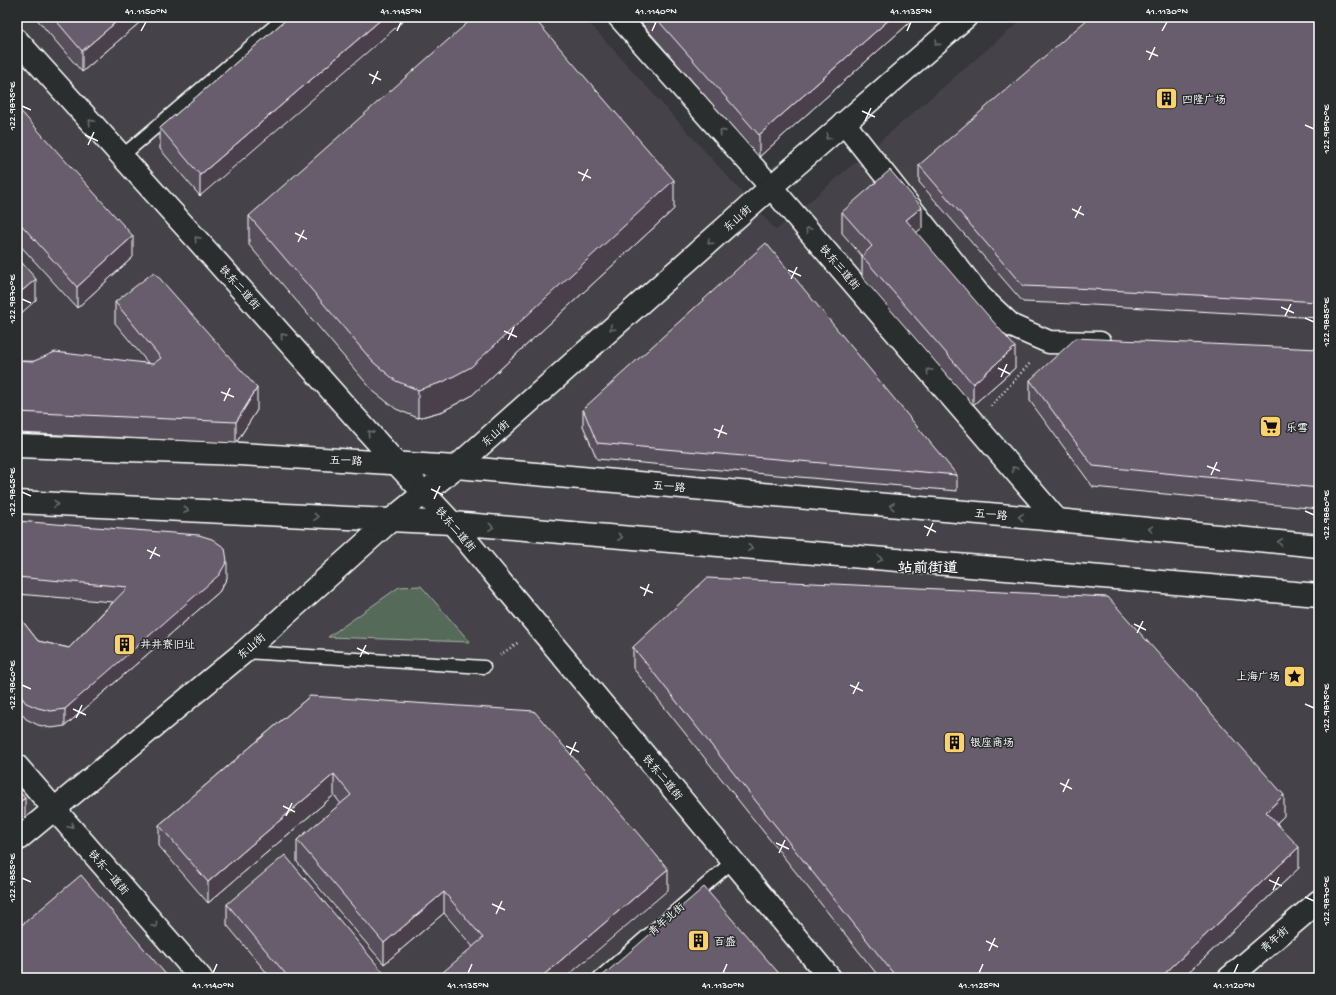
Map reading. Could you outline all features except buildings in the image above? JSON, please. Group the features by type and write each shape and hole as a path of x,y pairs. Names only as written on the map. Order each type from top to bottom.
{"street":[{"name":"铁东三道街","path":"618,17 771,188 1057,520"},
{"name":"东山街","path":"17,840 244,652 391,520 456,467 844,123 966,17"},
{"name":"铁东二道街","path":"17,40 396,463 452,523 830,978"},
{"path":"844,123 981,297 1012,326 1049,342 1121,344"},
{"name":"五一路","path":"17,446 240,454 456,467 1057,520 1319,546"},
{"path":"17,502 452,523 1319,595"},
{"name":"铁东一道街","path":"17,766 201,978"},
{"name":"青年街","path":"1229,978 1319,901"}],"lane":[{"path":"122,156 284,17"},
{"path":"244,652 484,667"},
{"name":"青年北街","path":"599,978 733,861"}],"path":[{"path":"974,424 1049,342"},
{"path":"484,667 538,627"}],"shaded area":[{"path":"17,17 584,17 776,230 1025,17 1319,17 1319,978 17,978"}],"green space":[{"path":"421,586 470,642 328,637 399,587"}],"place":[{"name":"四隆广场","path":"1167,99"},
{"name":"乐雪","path":"1271,427"},
{"name":"井井寮旧址","path":"124,644"},
{"name":"上海广场","path":"1295,676"},
{"name":"银座商场","path":"955,742"},
{"name":"百盛","path":"699,941"}],"district":[{"name":"站前街道","path":"928,567"}]}
